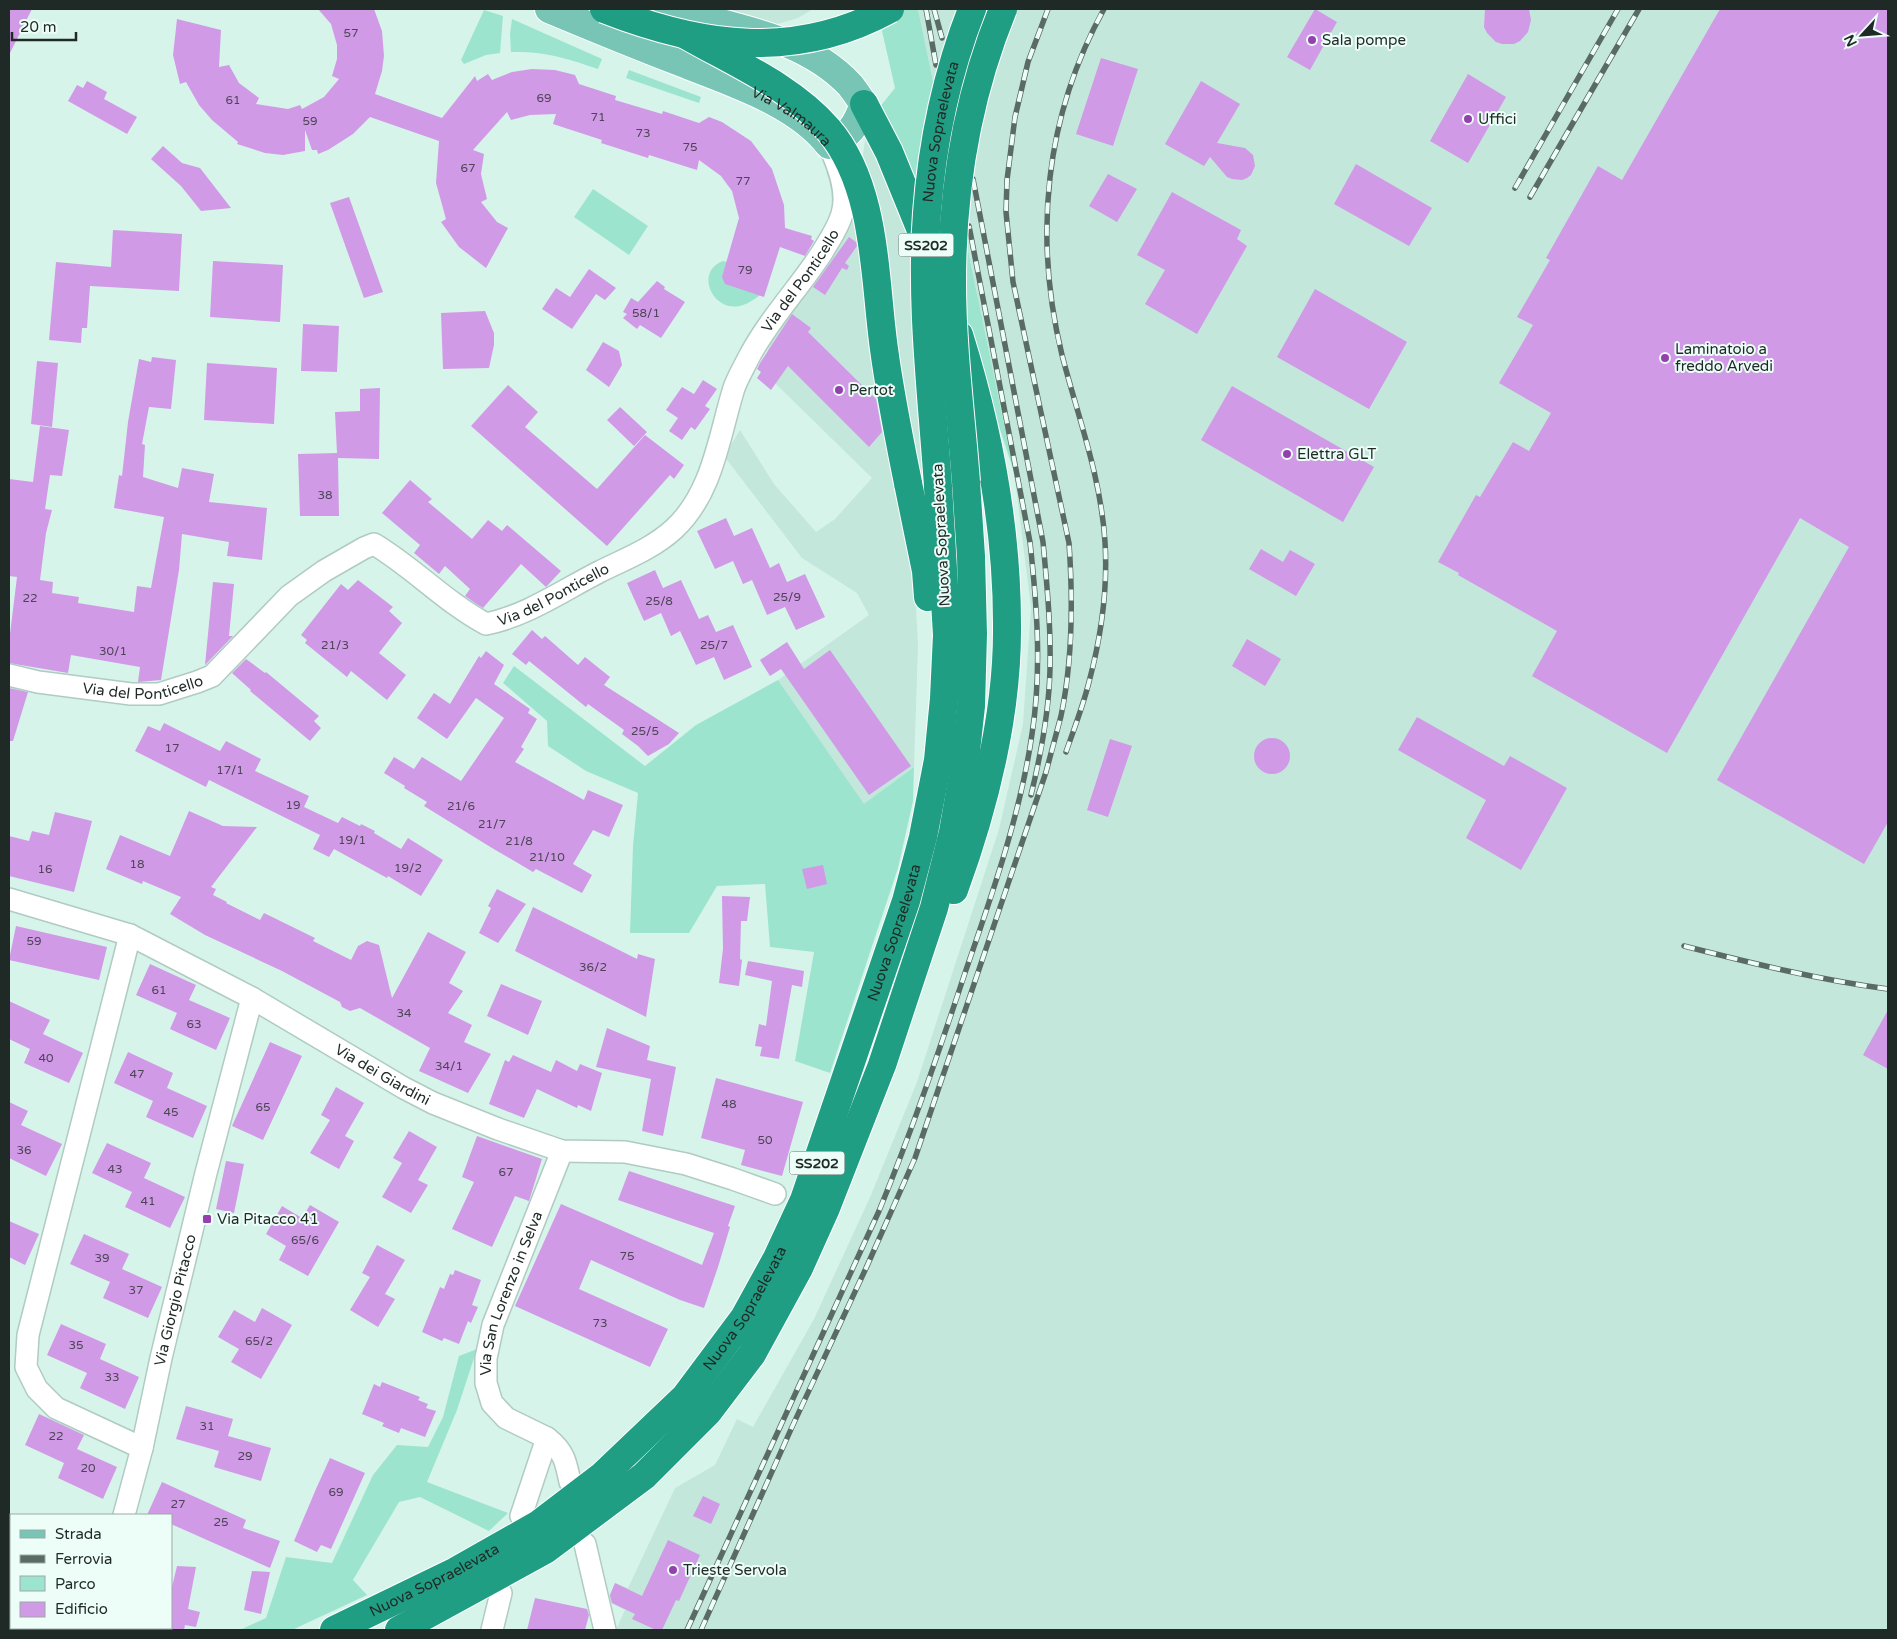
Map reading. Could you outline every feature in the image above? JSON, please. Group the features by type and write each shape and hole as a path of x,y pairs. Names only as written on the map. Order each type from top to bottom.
{"highway":[{"path":"604,9 630,19 719,42 784,43 818,37 854,26 890,9"},
{"name":"Nuova Sopraelevata","path":"334,1630 456,1571 539,1524 602,1476 685,1397 744,1318 777,1258 804,1200 906,901 923,837 938,760 944,698 947,635 925,286 927,214 936,139 961,36 972,9"},
{"name":"Nuova Sopraelevata","path":"399,1630 545,1550 644,1476 708,1412 752,1354 799,1268 826,1208 871,1095 934,908 953,832 964,769 971,706 973,634 971,556 954,338 952,283 954,212 960,160 972,105 987,46 1003,9"},
{"path":"686,35 790,95 827,127 843,148 869,218 890,395 926,571 930,626 930,681 923,837"},
{"path":"864,104 889,152 925,238 952,312 973,381 994,478 1006,563 1008,626 1002,698 991,762 968,851 909,1017 871,1095"}],"main road":[{"name":"Via Valmaura","path":"549,9 768,99 807,122 829,145 842,139 852,129 864,104"},
{"path":"668,9 776,38 797,46 835,72 851,86 864,104"}],"street":[{"name":"Via del Ponticello","path":"9,675 38,682 131,694 159,694 197,682 212,676 289,596 324,571 374,544 398,558 466,614 486,624 503,621 648,549 674,528 690,510 706,482 735,386 750,355 775,316 810,270 836,230 843,213 844,192 840,169 829,145"},
{"name":"Via dei Giardini","path":"9,899 130,935 252,998 365,1066 433,1103 498,1129 562,1151 625,1152 686,1164 774,1194"},
{"path":"130,935 28,1335 26,1366 37,1389 56,1408 142,1448"},
{"name":"Via Giorgio Pitacco","path":"124,1514 142,1448 163,1349 228,1084 252,998"},
{"name":"Via San Lorenzo in Selva","path":"562,1151 493,1325 486,1358 486,1383 492,1403 506,1418 547,1438 559,1448 566,1463 570,1482"},
{"path":"522,1516 547,1438"},
{"path":"585,1544 605,1630"},
{"path":"492,1630 501,1593"}],"shaded area":[{"path":"711,9 813,9 798,18 770,26"},
{"path":"918,9 1888,9 1888,1630 616,1630 625,1610 607,1601 615,1583 628,1588 675,1488 715,1465 737,1419 753,1427 814,1319 871,1195 917,1082 999,829 1023,724 1031,608 1014,472"},
{"path":"867,128 918,249 981,480 925,487 919,481 914,571 918,645 914,767 864,805 778,680 869,615 857,593 802,558 724,456 740,430 774,484 816,532 835,519 872,478 776,384 761,372 770,343 780,331 777,324 803,292 813,286 853,220"}],"green space":[{"path":"877,9 918,9 1014,472 939,244 879,108 895,88"},
{"path":"484,10 503,16 500,53 486,55 464,64 461,60"},
{"path":"512,19 602,59 598,69 555,56 511,52 510,34"},
{"path":"629,70 701,97 699,103 626,78"},
{"path":"593,189 648,226 629,255 574,217"},
{"path":"723,261 727,262 760,295 743,305 733,306 723,304 716,298 708,282 709,274 714,266"},
{"path":"514,666 645,766 696,725 778,680 864,804 914,767 913,801 898,868 830,1073 795,1061 814,952 770,947 765,884 717,886 689,933 630,933 633,846 638,793 586,771 548,746 547,721 503,683"},
{"path":"477,1349 457,1410 427,1482 508,1513 489,1531 420,1497 399,1502 353,1580 367,1595 292,1630 240,1630 266,1618 286,1557 332,1563 373,1475 397,1445 428,1447 443,1417 459,1356"}],"building":[{"path":"9,9 32,9 9,55"},
{"path":"318,9 374,9 382,31 384,56 382,71 375,94 442,118 475,76 477,81 488,74 492,80 512,72 532,69 555,70 575,75 579,84 616,96 615,100 662,114 663,111 699,123 709,117 722,122 751,141 772,169 784,205 785,228 812,236 811,239 814,241 805,256 780,247 764,297 725,284 722,277 739,218 732,191 721,176 699,160 697,170 649,155 648,158 601,143 602,140 553,124 556,114 530,115 511,120 507,112 473,150 484,154 481,174 487,199 481,202 497,222 508,228 486,268 459,247 441,222 446,219 436,183 439,141 370,117 353,134 318,154 317,150 312,150 305,130 305,151 283,155 265,153 237,144 238,142 212,120 199,105 186,82 180,84 173,55 177,19 221,30 219,67 229,65 239,83 259,98 256,104 288,109 300,105 302,109 324,97 339,79 332,76 337,59 337,45 331,24"},
{"name":"Sala pompe","path":"1315,9 1337,22 1310,70 1287,57"},
{"path":"1485,9 1529,9 1531,20 1528,32 1520,41 1514,44 1496,42 1484,27"},
{"name":"Laminatoio a freddo Arvedi","path":"1720,9 1888,9 1888,822 1864,864 1717,780 1849,547 1800,518 1667,753 1532,676 1557,631 1438,562 1476,495 1480,497 1513,442 1529,451 1551,413 1499,383 1533,325 1517,317 1550,260 1546,258 1598,166 1622,180"},
{"path":"1101,58 1138,69 1113,146 1076,134"},
{"name":"Uffici","path":"1468,74 1506,97 1468,163 1430,141"},
{"path":"87,81 107,92 104,99 137,117 127,134 68,101 77,85 83,88"},
{"path":"1201,81 1240,104 1217,143 1245,148 1253,155 1255,166 1251,175 1247,178 1242,180 1227,177 1210,157 1204,166 1165,144"},
{"path":"163,146 182,163 200,168 231,208 201,211 181,186 151,159"},
{"path":"1356,164 1432,208 1409,246 1334,204"},
{"path":"1108,174 1137,189 1117,222 1089,206"},
{"path":"1172,192 1241,230 1237,239 1247,246 1197,334 1145,304 1165,270 1137,255"},
{"path":"349,197 383,292 364,298 330,203"},
{"path":"113,230 182,234 179,291 90,286 87,328 82,328 81,343 49,340 56,262 111,267"},
{"path":"849,237 856,242 857,246 845,263 849,266 847,270 842,268 825,295 813,287"},
{"path":"213,261 283,265 280,322 210,317"},
{"path":"589,269 616,288 605,300 596,294 572,329 542,309 556,288 570,297"},
{"path":"657,281 665,287 664,289 685,302 661,338 640,325 637,329 623,318 627,314 623,312 631,298 638,302"},
{"path":"1315,289 1407,342 1369,409 1277,357"},
{"path":"485,311 494,333 494,345 489,368 443,369 441,313"},
{"path":"792,314 811,328 808,332 876,399 882,432 869,447 788,366 771,390 757,378 761,372 757,369 760,363"},
{"path":"303,324 339,326 337,372 301,371"},
{"path":"603,342 619,351 622,365 609,387 586,370"},
{"path":"152,357 176,360 171,409 149,407 142,444 145,445 143,477 178,488 182,468 214,474 209,502 267,508 262,560 227,556 229,542 182,534 179,570 161,680 138,682 140,667 71,655 68,673 9,663 9,642 17,577 9,576 9,479 33,482 40,426 69,430 62,476 50,475 45,509 52,510 46,533 40,580 53,582 52,593 79,597 78,603 134,612 137,586 151,588 164,517 114,508 119,475 122,476 128,422 139,359 151,362"},
{"path":"37,361 58,363 52,427 31,424"},
{"path":"207,363 277,368 274,424 204,420"},
{"path":"703,380 717,389 705,406 710,409 695,430 691,427 682,440 669,431 678,418 666,410 682,387 694,394"},
{"path":"508,385 538,412 525,427 597,489 645,435 684,465 674,479 670,475 607,546 471,426"},
{"name":"Elettra GLT","path":"1232,386 1374,467 1343,522 1201,440"},
{"path":"380,388 379,459 338,458 339,516 300,516 298,454 337,453 335,412 360,411 360,389"},
{"path":"620,407 647,432 634,446 607,420"},
{"path":"410,480 432,499 428,502 472,539 488,520 502,531 507,525 561,571 546,587 521,564 483,608 478,605 465,596 470,589 445,566 439,574 414,553 420,545 382,513"},
{"path":"726,518 734,536 752,528 770,568 779,563 787,582 805,574 825,617 796,630 785,607 767,615 752,580 743,584 733,561 715,569 697,531"},
{"path":"1261,549 1283,562 1290,550 1315,564 1296,596 1249,569"},
{"path":"655,570 663,588 681,580 699,619 708,615 716,632 733,625 752,667 724,680 714,657 696,665 680,631 671,636 661,613 644,621 627,583"},
{"path":"358,580 393,607 389,611 402,623 379,653 406,675 387,700 351,671 347,677 305,643 307,640 301,635 341,584 348,590"},
{"path":"213,582 234,584 229,636 233,636 205,665"},
{"path":"532,630 542,639 545,636 578,665 585,657 610,677 604,685 679,733 669,744 648,756 622,734 624,730 588,704 586,707 529,661 526,665 512,654"},
{"path":"1247,639 1281,659 1265,686 1232,666"},
{"path":"787,642 804,669 830,650 911,766 869,795 781,669 770,676 760,660"},
{"path":"486,651 504,665 494,684 530,709 528,713 537,719 521,747 524,749 515,762 584,800 588,790 623,805 609,837 593,830 573,864 592,875 582,893 536,869 533,872 492,848 424,806 427,802 384,773 394,757 414,769 422,757 461,781 504,718 476,698 447,739 417,718 434,693 450,704 479,656 481,658"},
{"path":"246,659 266,672 319,716 314,721 321,728 310,741 250,691 232,673"},
{"path":"9,688 28,692 13,741 9,741"},
{"path":"1417,717 1504,766 1510,756 1567,788 1521,870 1466,838 1486,800 1398,750"},
{"path":"164,723 220,751 226,741 261,759 255,771 309,796 304,807 338,823 342,817 360,826 361,824 401,849 408,838 443,860 421,896 388,876 387,878 334,849 329,857 313,849 320,835 209,780 206,787 135,751 148,726 160,731"},
{"path":"1272,738 1285,743 1290,756 1285,769 1272,774 1259,769 1254,756 1259,743"},
{"path":"1110,739 1132,746 1108,817 1087,810"},
{"path":"189,811 223,826 257,827 211,887 216,889 213,895 260,920 264,913 315,938 313,941 351,960 358,946 367,941 379,945 392,998 428,932 466,952 449,983 463,991 448,1013 472,1025 464,1042 491,1054 468,1093 419,1071 430,1048 360,1008 350,1011 342,1007 340,1002 282,971 205,935 170,914 181,897 143,881 142,884 106,869 120,835 170,856"},
{"path":"55,812 92,821 74,892 9,876 9,836 29,841 32,831 49,835"},
{"path":"823,865 827,884 807,889 802,869"},
{"path":"497,889 526,904 498,943 479,933 491,908 488,906"},
{"path":"722,896 750,897 747,921 741,921 740,959 742,960 739,986 719,983 723,949"},
{"path":"533,907 637,959 638,954 655,959 646,1017 515,951"},
{"path":"16,926 107,947 99,980 9,960"},
{"path":"748,961 804,971 802,987 792,985 779,1059 760,1056 762,1047 755,1046 759,1024 766,1026 772,981 745,975"},
{"path":"150,964 196,985 189,1000 230,1018 216,1050 170,1029 177,1013 136,995"},
{"path":"501,984 542,1001 528,1035 487,1016"},
{"path":"9,1001 50,1020 43,1034 83,1053 69,1083 24,1063 30,1049 9,1039"},
{"path":"1888,1010 1888,1069 1863,1055"},
{"path":"607,1028 650,1046 647,1060 676,1067 663,1136 642,1131 651,1079 596,1067"},
{"path":"270,1042 302,1056 263,1140 232,1126"},
{"path":"128,1052 173,1073 167,1088 207,1106 193,1138 146,1117 153,1101 114,1083"},
{"path":"513,1055 551,1072 556,1060 577,1071 580,1064 602,1073 591,1111 578,1105 577,1108 537,1089 524,1118 489,1104 505,1060 509,1062"},
{"path":"716,1078 803,1102 782,1176 741,1165 745,1150 701,1138"},
{"path":"336,1087 364,1103 345,1136 354,1141 339,1169 310,1153 330,1120 321,1115"},
{"path":"9,1102 28,1111 21,1125 62,1144 46,1176 9,1158"},
{"path":"409,1131 437,1147 418,1180 428,1185 411,1213 382,1197 402,1163 393,1158"},
{"path":"477,1136 542,1159 529,1201 515,1196 492,1247 452,1229 474,1182 462,1177"},
{"path":"107,1143 151,1163 144,1178 185,1197 170,1228 125,1207 132,1192 92,1173"},
{"path":"226,1161 244,1164 234,1213 216,1209"},
{"path":"629,1171 735,1206 704,1308 680,1300 591,1260 579,1289 668,1329 650,1367 515,1306 561,1204 702,1265 714,1233 618,1200"},
{"path":"310,1205 339,1222 308,1276 279,1260 286,1246 266,1234 282,1206 302,1218"},
{"path":"9,1221 39,1234 25,1265 9,1257"},
{"path":"84,1234 129,1254 122,1269 162,1287 148,1318 103,1298 110,1282 70,1264"},
{"path":"377,1245 405,1260 385,1294 395,1299 378,1327 350,1310 370,1277 362,1273"},
{"path":"455,1270 481,1280 472,1305 478,1307 471,1323 468,1321 459,1344 444,1338 442,1341 422,1332 440,1287 444,1289 450,1274 453,1275"},
{"path":"262,1308 292,1325 261,1379 231,1362 239,1349 218,1337 234,1310 255,1322"},
{"path":"61,1324 106,1344 100,1359 139,1377 125,1409 80,1388 87,1373 47,1355"},
{"path":"382,1382 420,1397 418,1400 428,1404 426,1408 436,1411 425,1437 401,1428 399,1433 382,1426 384,1423 362,1414 374,1384 380,1387"},
{"path":"186,1406 233,1419 228,1436 271,1448 261,1481 214,1467 219,1451 176,1439"},
{"path":"39,1414 84,1435 77,1449 117,1467 103,1499 58,1478 64,1463 25,1445"},
{"path":"330,1458 365,1473 331,1549 321,1545 317,1552 294,1541"},
{"path":"162,1482 246,1520 243,1528 280,1541 270,1568 172,1524 172,1514 147,1514"},
{"path":"703,1496 720,1504 711,1524 693,1516"},
{"path":"668,1540 700,1555 679,1601 676,1600 662,1630 656,1630 632,1619 635,1614 612,1603 610,1595 615,1583 642,1596"},
{"path":"177,1566 196,1567 188,1609 200,1612 196,1627 185,1625 184,1630 171,1630 172,1587"},
{"path":"252,1571 270,1572 261,1614 244,1610"},
{"path":"535,1598 587,1609 589,1615 585,1630 527,1630"}],"railway":[{"path":"926,9 936,65"},
{"path":"934,9 942,38"},
{"path":"701,1630 915,1158 1046,772 1061,716 1068,673 1071,630 1069,543 1013,282 1006,212 1007,180 1015,117 1028,62 1048,9"},
{"path":"1066,752 1084,700 1097,648 1103,613 1106,560 1099,494 1062,355 1053,310 1048,266 1047,221 1050,178 1057,134 1068,91 1084,50 1104,9"},
{"path":"1515,188 1618,9"},
{"path":"1530,197 1639,9"},
{"path":"973,179 1043,542 1049,622 1049,685 1044,733 1031,795"},
{"path":"687,1630 891,1181 935,1061 995,883 1021,793 1032,734 1037,686 1035,590 1030,542 969,226"},
{"path":"1684,946 1811,976 1888,989"}],"place":[{"name":"Sala pompe","path":"1312,40"},
{"name":"Uffici","path":"1468,119"},
{"name":"Laminatoio a freddo Arvedi","path":"1665,358"},
{"name":"Pertot","path":"839,390"},
{"name":"Elettra GLT","path":"1287,454"},
{"name":"Via Pitacco 41","path":"207,1219"},
{"name":"Trieste Servola","path":"673,1570"}]}
